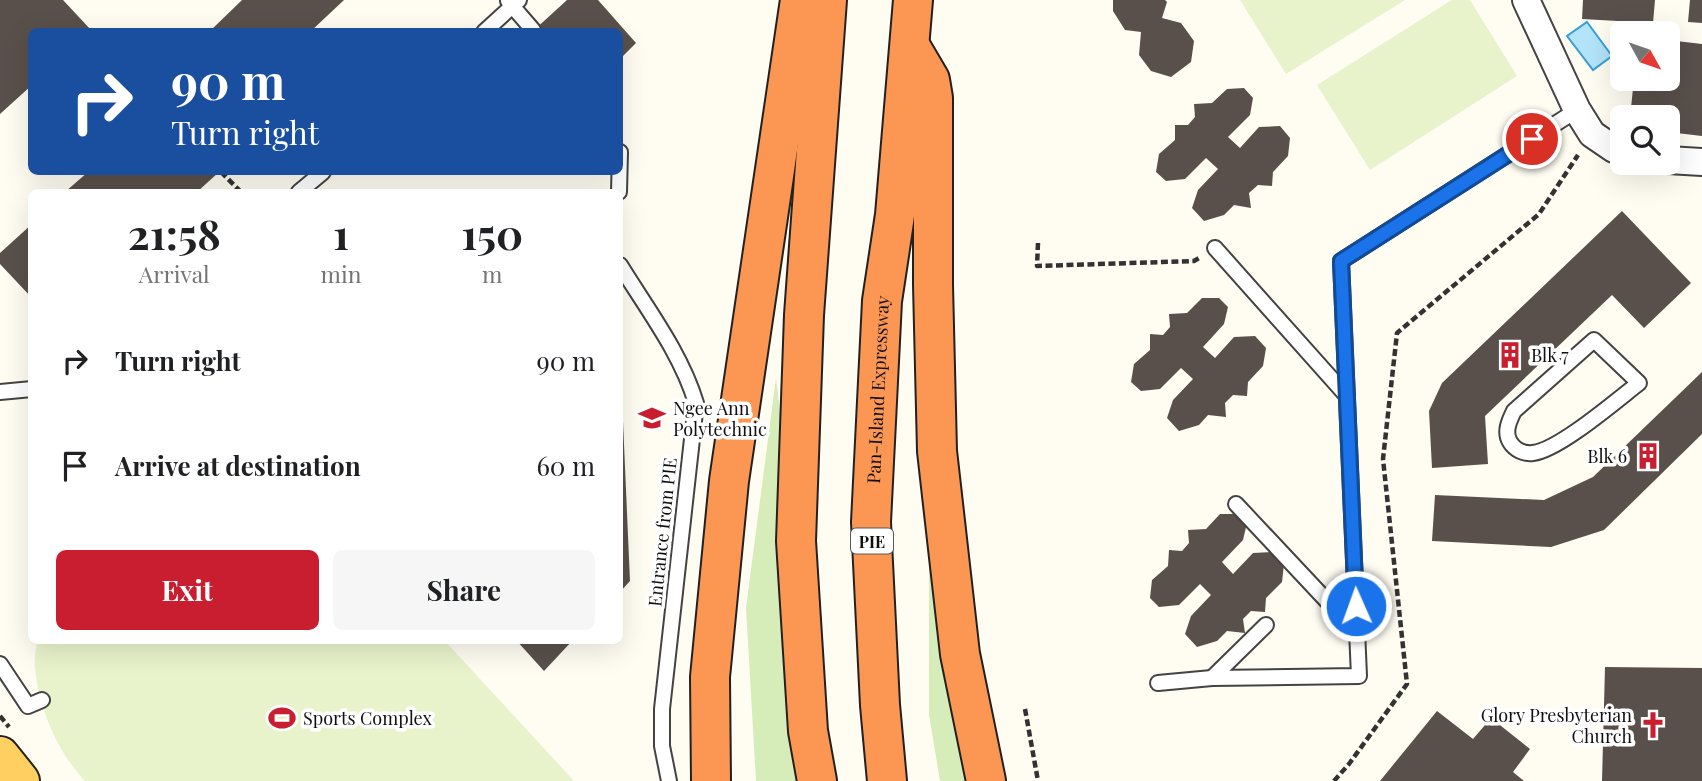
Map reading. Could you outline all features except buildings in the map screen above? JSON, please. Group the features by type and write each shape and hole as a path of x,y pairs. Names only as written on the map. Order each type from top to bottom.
{"highway":[{"path":"711,781 710,677 729,481 800,0"},
{"path":"817,781 808,732 796,541 804,315 827,0"},
{"name":"Pan-Island Expressway","path":"887,781 880,705 871,522 881,301 895,215 913,0"},
{"path":"909,45 930,80 933,98 933,285 937,451 960,654 986,781"}],"main road":[{"path":"0,755 20,781"}],"street":[{"path":"1526,0 1577,110 1592,134 1610,146"},
{"path":"1680,161 1702,162"}],"lane":[{"path":"488,28 513,2 532,28"},
{"path":"1158,682 1212,678 1359,676 1341,261 1577,110"},
{"path":"303,189 319,175"},
{"path":"1215,248 1347,396"},
{"name":"Entrance from PIE","path":"623,270 679,360 696,403 662,709 662,746 669,781"},
{"path":"1594,340 1639,383 1595,418 1546,449 1523,453 1511,445 1507,435 1508,422 1514,411 1594,340"},
{"path":"0,392 28,390"},
{"path":"1236,504 1357,633"},
{"path":"1212,678 1266,625"},
{"path":"0,664 28,706 42,700"}],"path":[{"path":"1334,781 1407,684 1383,459 1397,333 1539,214 1592,134"},
{"path":"224,175 237,189"},
{"path":"1038,243 1037,266 1194,261 1215,248"},
{"path":"1026,709 1038,781"}],"green space":[{"path":"1240,0 1405,0 1286,74"},
{"path":"1452,0 1470,0 1517,76 1370,170 1317,85"},
{"path":"776,378 824,781 756,781 746,608"},
{"path":"929,485 971,781 940,781 929,715"},
{"name":"Sports Complex","path":"37,644 448,644 574,781 85,781 66,756 51,729 37,683"}],"water":[{"path":"1587,22 1610,53 1610,57 1593,70 1567,36"}],"place":[{"name":"Blk 7","path":"1510,355"},
{"name":"Ngee Ann Polytechnic","path":"652,418"},
{"name":"Blk 6","path":"1648,456"},
{"name":"Sports Complex","path":"282,718"},
{"name":"Glory Presbyterian Church","path":"1653,725"}],"route":[{"path":"1356,606 1341,261 1532,139"}]}
